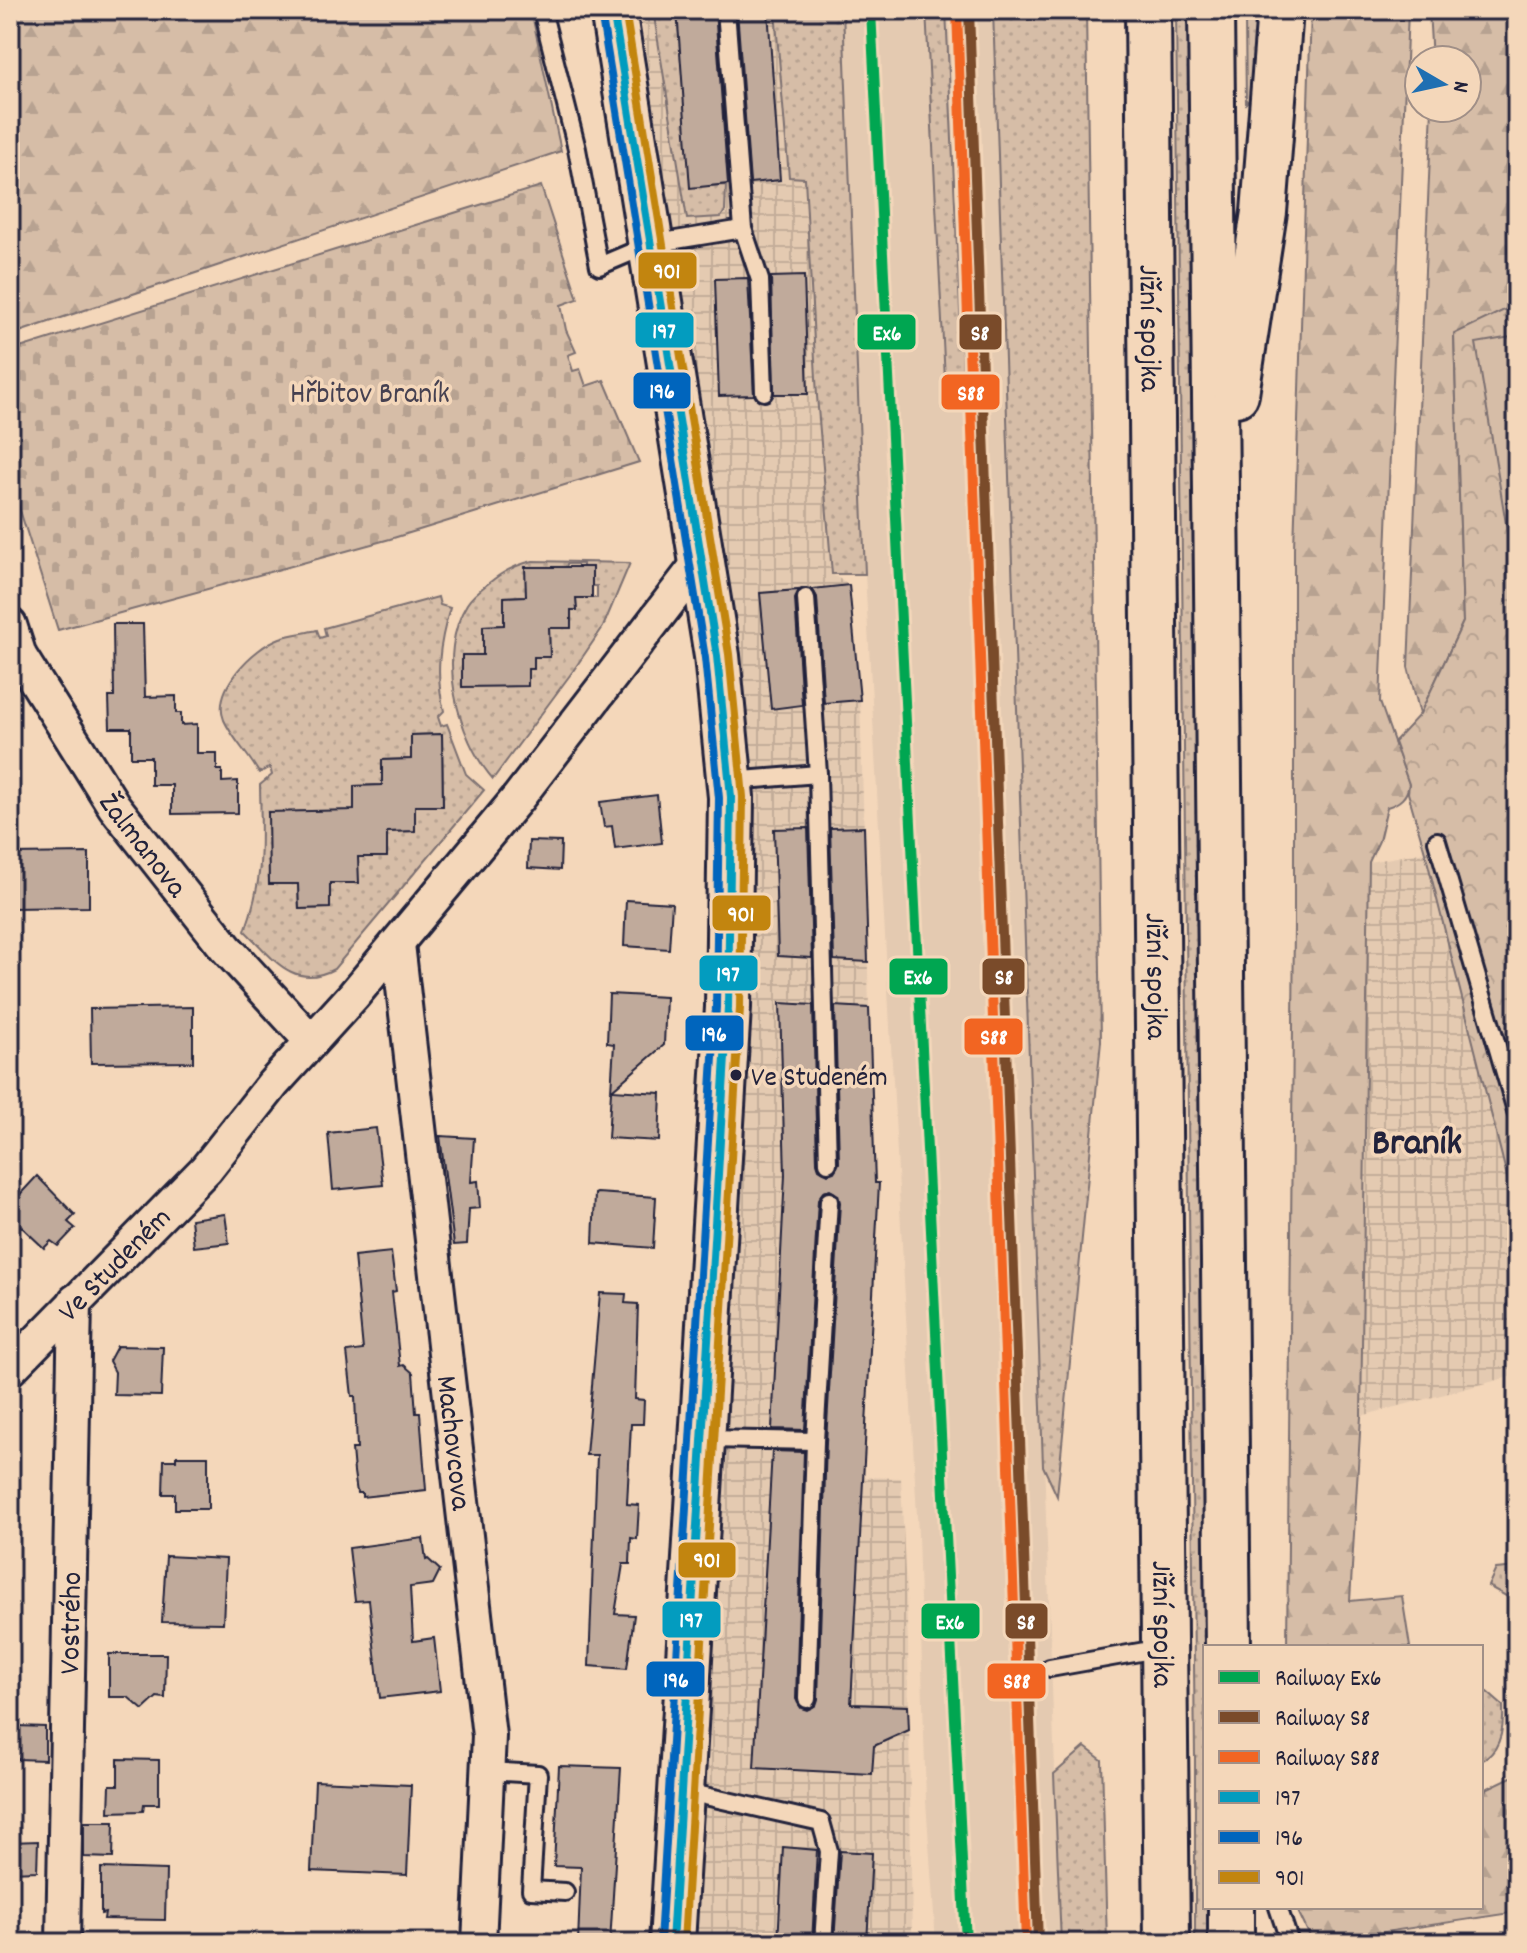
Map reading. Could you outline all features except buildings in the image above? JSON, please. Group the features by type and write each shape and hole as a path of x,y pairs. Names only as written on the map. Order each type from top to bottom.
{"main road":[{"path":"613,10 717,656 730,781 728,1007 672,1943"},
{"name":"Jižní spojka","path":"1148,10 1167,1943"},
{"path":"1211,10 1228,1645"},
{"path":"1217,519 1264,212 1280,10"},
{"path":"1231,1909 1231,1943"}],"street":[{"name":"Ve Studeném","path":"10,1369 206,1169 310,1040 398,944 518,798 701,560"},
{"name":"Žalmanova","path":"10,625 20,656 114,806 226,948 310,1040"},
{"name":"Machovcova","path":"398,944 489,1736 479,1943"},
{"name":"Vostrého","path":"63,1943 75,1301"}],"lane":[{"path":"542,10 577,149 599,266 651,244 743,229"},
{"path":"726,10 743,229 760,280 764,392"},
{"path":"806,598 818,774 828,1163"},
{"path":"730,781 818,774"},
{"path":"1437,841 1517,1114"},
{"path":"807,1699 815,1441 829,1201"},
{"path":"703,1439 815,1441"},
{"path":"1050,1668 1164,1648"},
{"path":"487,1771 538,1774 531,1890 565,1892"},
{"path":"681,1791 821,1822 829,1851 823,1943"},
{"path":"1279,1909 1288,1938"}],"shaded area":[{"path":"640,10 775,10 789,176 805,178 817,396 832,574 849,585 860,700 874,1177 879,1183 863,1477 901,1478 908,1644 912,1943 694,1943 719,1585 754,875 748,763"},
{"path":"843,10 926,10 947,399 964,398 946,10 993,10 1061,1943 936,1943 926,1801 918,1534 865,574"},
{"path":"1425,852 1517,1216 1517,1375 1361,1416 1369,862"}],"green space":[{"path":"10,10 531,10 561,151 10,335"},
{"path":"653,10 677,10 691,187 726,185 725,211 721,217 687,219"},
{"path":"775,10 843,10 865,574 832,574 817,396 805,178 789,177"},
{"path":"926,10 946,10 964,398 946,399"},
{"path":"993,10 1086,10 1101,1041 1057,1496 1043,1466"},
{"path":"1176,10 1191,10 1211,1645 1203,1645 1203,1909 1212,1909 1211,1943 1195,1943"},
{"path":"1253,10 1261,10 1255,94 1246,103 1245,18 1253,18"},
{"path":"1311,10 1408,10 1407,44 1403,44 1403,124 1380,702 1409,784 1402,799 1387,807 1379,841 1369,862 1361,1416 1350,1601 1402,1596 1410,1645 1287,1645 1294,548"},
{"path":"1429,10 1517,10 1517,304 1454,335 1463,622 1420,714 1408,667 1431,124 1483,124 1483,44 1431,44"},
{"name":"Hřbitov Braník","path":"541,186 578,299 561,305 566,330 576,352 568,355 573,371 580,369 586,386 604,380 639,462 390,539 58,630 10,479 10,351"},
{"path":"1517,304 1517,1216 1408,793 1409,784 1394,742 1420,714 1463,622 1454,334"},
{"path":"1517,336 1517,590 1476,343"},
{"path":"533,561 630,563 603,627 493,779 480,762 461,719 452,671 453,647 458,624 472,597 503,573","holes":["583,564 583,567 591,567 592,586 597,586 597,598 576,598 576,610 571,610 570,627 549,628 550,656 533,657 528,669 528,686 462,686 462,656 483,655 483,626 504,625 504,597 526,596 526,568"]},
{"path":"438,597 440,605 450,608 440,659 444,711 438,717 441,726 447,724 466,774 484,790 334,969 307,976 284,968 245,931 259,876 260,785 272,775 270,767 259,773 227,727 222,708 229,683 258,651 289,635 317,630 320,638 326,636 324,628","holes":["442,734 443,806 415,806 415,831 387,832 387,857 358,857 358,883 330,883 330,908 299,909 298,884 354,810 354,786 382,785 382,760 411,759 411,735"]},
{"path":"1517,1567 1517,1619 1508,1597 1488,1586 1496,1569"},
{"path":"1483,1691 1503,1706 1502,1730 1497,1745 1483,1760"},
{"path":"1085,1747 1102,1760 1107,1943 1061,1943 1054,1774"},
{"path":"1511,1777 1517,1778 1517,1912 1313,1943 1297,1909 1483,1909 1483,1796 1486,1789"}],"rail line":[{"name":"Ex6","path":"871,10 966,1943"},
{"name":"S88","path":"957,10 1026,1943"},
{"name":"S8","path":"969,10 1038,1943"}],"transit line":[{"name":"197","path":"613,10 717,656 731,797 728,1007 672,1943"},
{"name":"901","path":"625,10 729,654 743,797 740,1008 684,1943"},
{"name":"196","path":"601,12 705,658 719,798 716,1007 660,1942"}],"place":[{"name":"Ve Studeném","path":"736,1075"}],"district":[{"name":"Braník","path":"1417,1140"}]}
